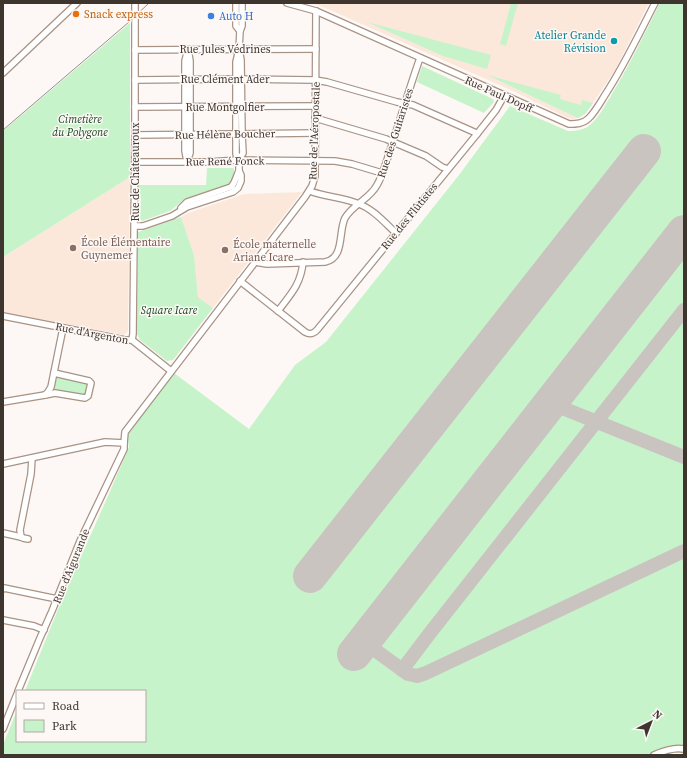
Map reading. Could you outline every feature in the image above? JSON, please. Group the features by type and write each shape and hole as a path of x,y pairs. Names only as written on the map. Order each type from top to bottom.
{"street":[{"path":"3,73 77,3"},
{"name":"Rue de Châteauroux","path":"132,340 135,226 135,3"},
{"path":"236,3 236,26 240,32"},
{"path":"135,226 142,226 172,216 187,202 231,188 235,182 236,175 239,171 239,160 242,153 239,134 239,79 242,60 239,49 240,32 242,26 242,3"},
{"name":"Rue Paul Dopff","path":"287,3 316,11 569,124 583,122 589,118 596,109 619,73 655,3"},
{"name":"Rue de l'Aéropostale","path":"171,371 310,191 314,179 315,161 316,11"},
{"path":"187,161 185,151 188,134 188,79 185,61 188,49"},
{"name":"Rue Jules Védrines","path":"135,50 316,49"},
{"name":"Rue des Guitaristes","path":"255,262 267,264 325,262 335,257 339,249 344,221 358,203 374,190 378,184 420,58"},
{"name":"Rue Clément Ader","path":"135,80 315,80 405,103 427,111 477,134"},
{"name":"Rue des Flûtistes","path":"278,311 305,332 312,334 315,332 477,134 496,110 504,96"},
{"name":"Rue Montgolfier","path":"135,107 315,106"},
{"path":"315,118 372,134 393,142 426,156 442,167 448,169"},
{"name":"Rue Hélène Boucher","path":"135,134 315,133"},
{"name":"Rue René Fonck","path":"135,162 208,162 239,160 340,161 382,173"},
{"path":"310,191 358,203 376,215 396,233"},
{"path":"240,281 278,311 299,282 303,262"},
{"name":"Rue d'Argenton","path":"3,316 125,340 132,340 171,371"},
{"path":"45,395 51,387 63,328"},
{"name":"Rue d'Aigurande","path":"18,690 80,541 124,449 125,432 171,371"},
{"path":"3,402 55,393 86,398 88,396 91,383 89,381 54,373"},
{"path":"3,464 106,442 124,442"},
{"path":"21,537 20,530 32,458"},
{"path":"3,533 28,539"},
{"path":"3,589 57,599"},
{"path":"3,620 34,626 44,630"},
{"path":"3,729 16,696"},
{"path":"654,755 666,750 684,749"}],"shaded area":[{"path":"312,3 649,3 615,70 584,115 572,119 515,92"},
{"name":"École Élémentaire Guynemer","path":"130,177 128,331 124,335 3,312 3,257"},
{"name":"École maternelle Ariane Icare","path":"302,192 213,308 198,297 194,255 181,217 188,213 244,194"}],"green space":[{"path":"511,3 518,3 506,46 500,44"},
{"path":"660,3 684,3 684,754 3,755 3,745 16,712 16,742 146,742 146,690 25,690 63,597 129,447 127,439 128,430 174,373 249,429 295,365 326,342 459,175 510,106 568,131 586,128 599,115 636,51"},
{"path":"367,22 491,55 487,69 443,56"},
{"name":"Cimetière du Polygone","path":"130,23 130,177 3,257 3,131"},
{"path":"422,66 493,99 494,102 484,113 417,82"},
{"path":"487,75 561,95 560,99 581,105 582,100 593,103 586,113 578,118"},
{"path":"207,168 233,168 234,178 228,185 185,199 170,211 142,221 138,219 140,214 141,199 138,195 138,185 206,185"},
{"name":"Square Icare","path":"181,217 194,255 198,297 213,308 173,360 167,361 140,340 137,334 138,232"},
{"path":"57,377 87,383 86,393 54,390 55,378"}],"taxiway":[{"path":"402,670 684,310"},
{"path":"550,403 684,457"},
{"path":"364,642 408,674 417,676 684,551"}],"runway":[{"path":"310,576 644,151"},
{"path":"354,654 684,232"}],"tram line":[{"path":"3,130 129,22 149,3"}],"place":[{"name":"Snack express","path":"76,14"},
{"name":"Auto H","path":"211,16"},
{"name":"Atelier Grande Révision","path":"614,41"},
{"name":"École Élémentaire Guynemer","path":"73,248"},
{"name":"École maternelle Ariane Icare","path":"225,250"}]}
